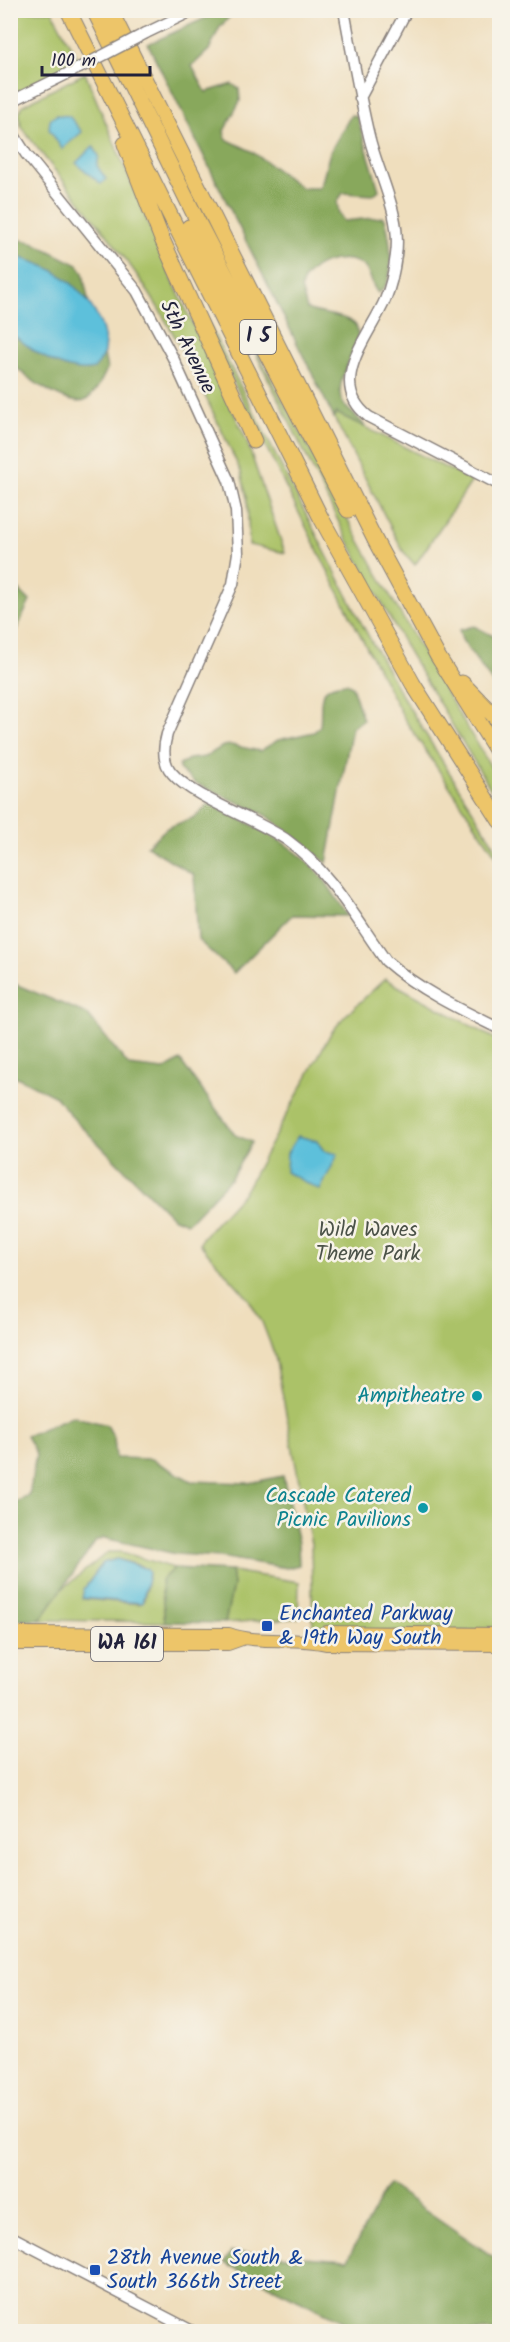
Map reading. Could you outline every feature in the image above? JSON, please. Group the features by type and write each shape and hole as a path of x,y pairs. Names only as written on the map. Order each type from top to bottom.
{"highway":[{"name":"I 5","path":"68,10 321,518 413,684 500,821"},
{"name":"I 5","path":"85,10 313,484 321,518"},
{"name":"I 5","path":"94,10 198,222 329,475 417,636 441,660"},
{"name":"I 5","path":"110,10 278,350 441,660 500,756"},
{"path":"89,52 161,237 254,441"},
{"path":"441,660 500,722"}],"main road":[{"name":"WA 161","path":"305,1639 327,1632 500,1634"},
{"name":"WA 161","path":"10,1633 229,1634 242,1639"},
{"name":"WA 161","path":"10,1644 228,1644 242,1639 305,1639 326,1644 500,1645"}],"street":[{"path":"10,102 194,10"},
{"path":"344,10 370,143 394,219 397,247 393,277 386,299 350,372 351,395 358,407 369,417 500,485"},
{"path":"360,98 405,11"},
{"name":"5th Avenue","path":"10,129 26,154 137,291 173,358 229,482 236,511 238,553 233,584 167,734 164,750 167,768 183,783 274,832 296,847 328,879 386,961 395,969 411,981 500,1029"},
{"path":"10,2236 194,2331"}],"green space":[{"path":"10,11 52,11 78,60 20,92 11,92"},
{"path":"221,11 235,11 220,27 209,50 192,66 206,92 232,84 239,89 240,101 224,131 226,139 251,151 302,188 319,188 330,152 351,115 357,116 379,190 373,195 343,193 337,202 339,214 344,221 383,217 385,219 391,259 388,279 378,293 368,271 362,265 345,259 335,260 309,273 301,288 307,309 347,319 357,328 358,336 340,388 343,403 365,427 336,413 334,418 148,44"},
{"path":"85,73 169,273 246,439 285,553 249,545 247,498 241,472 168,324 125,258 21,126 19,114 23,105"},
{"path":"20,240 32,242 78,265 83,272 89,305 73,286 54,272 11,255 11,245"},
{"path":"226,293 358,539 499,780 499,803 408,651 345,535"},
{"path":"202,311 363,626 401,694 499,853 499,860 405,720 199,313"},
{"path":"11,333 45,357 72,369 84,369 95,365 104,354 107,369 96,390 86,400 79,402 59,396 27,376 14,364 10,353"},
{"path":"335,412 472,481 415,565 403,551 334,418"},
{"path":"10,576 17,588 30,601 11,641"},
{"path":"474,626 499,639 499,692 462,640 459,630"},
{"path":"346,683 352,686 363,720 352,727 327,863 266,815 195,783 179,769 179,765 189,759 205,757 223,746 231,745 260,751 278,740 314,732 320,726 324,692 328,687"},
{"path":"209,804 272,836 301,856 325,881 348,916 292,915 234,973 198,940 194,875 147,846 167,828 195,817"},
{"name":"Wild Waves Theme Park","path":"385,979 499,1041 499,1631 313,1633 311,1544 275,1356 262,1322 248,1298 200,1244 202,1238 245,1191 331,1033 345,1016"},
{"path":"10,982 87,1014 129,1066 164,1070 180,1060 235,1135 252,1142 231,1178 190,1221 186,1223 172,1217 73,1118 56,1097 11,1074"},
{"path":"72,1416 107,1425 114,1438 116,1458 151,1459 191,1481 249,1483 283,1476 298,1543 299,1565 287,1568 220,1557 176,1554 104,1538 96,1541 40,1620 11,1620 11,1504 29,1496 36,1454 26,1436"},
{"path":"108,1552 122,1552 174,1568 161,1580 165,1622 40,1620 61,1590","holes":["117,1559 141,1566 149,1573 144,1600 140,1604 83,1599 84,1589 103,1563"]},
{"path":"174,1568 231,1571 233,1585 225,1623 165,1622 161,1580"},
{"path":"231,1571 299,1582 298,1618 225,1623 233,1585"},
{"path":"388,2184 499,2261 499,2331 362,2331 224,2263 231,2252 347,2260"}],"water":[{"path":"56,115 69,116 82,132 62,149 49,129 50,120"},
{"path":"93,146 99,156 97,166 106,179 101,184 76,163"},
{"path":"10,255 38,263 54,271 76,288 87,301 96,314 105,343 102,357 94,369 72,369 49,360 11,333"},
{"path":"298,1136 317,1141 324,1151 338,1154 320,1190 286,1172 287,1153"},
{"path":"117,1559 147,1569 149,1573 142,1603 82,1598 84,1589 103,1563"}],"place":[{"name":"Ampitheatre","path":"477,1396"},
{"name":"Cascade Catered Picnic Pavilions","path":"423,1508"},
{"name":"Enchanted Parkway & 19th Way South","path":"267,1626"},
{"name":"28th Avenue South & South 366th Street","path":"95,2270"}]}
